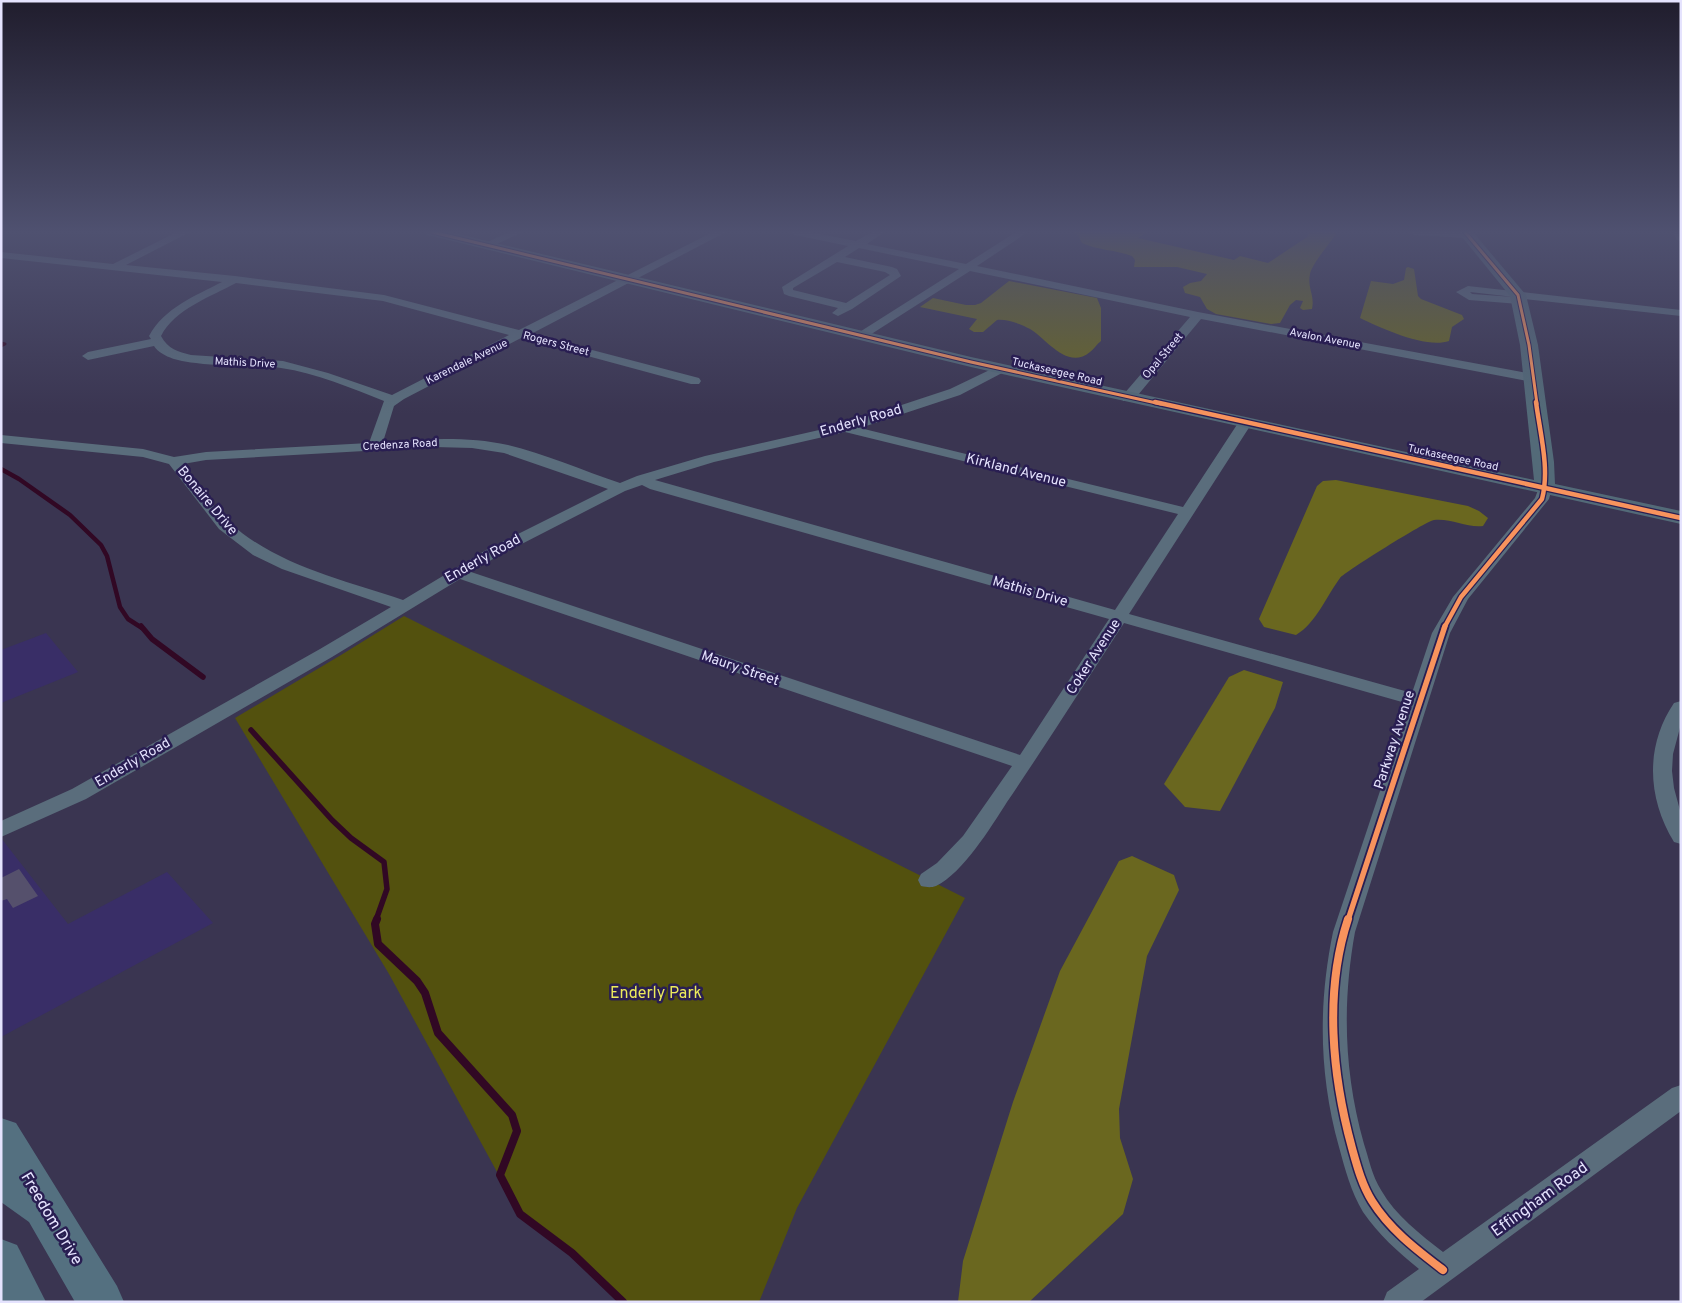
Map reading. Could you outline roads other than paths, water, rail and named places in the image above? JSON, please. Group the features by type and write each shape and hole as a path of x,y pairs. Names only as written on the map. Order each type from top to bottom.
{"main road":[{"name":"Tuckaseegee Road","path":"685,293 1128,398 1681,518"},
{"path":"1515,293 1518,297 1529,346 1544,462 1545,488"},
{"name":"Freedom Drive","path":"1,1136 101,1302"},
{"path":"1,1177 49,1213"},
{"path":"1,1260 24,1302"}],"street":[{"path":"88,356 156,342 155,333 159,326 172,315 211,293"},
{"name":"Rogers Street","path":"341,293 384,298 695,381"},
{"name":"Karendale Avenue","path":"393,400 602,293"},
{"path":"791,293 848,307"},
{"path":"837,314 871,293"},
{"path":"862,336 929,293"},
{"name":"Avalon Avenue","path":"1089,293 1533,378"},
{"path":"1518,297 1681,313"},
{"name":"Opal Street","path":"1128,398 1198,315"},
{"name":"Mathis Drive","path":"156,342 165,350 190,359 284,365 393,400"},
{"name":"Enderly Road","path":"1,830 79,794 326,653 458,573 544,525 620,488 642,479 710,459 845,428 955,392 1000,369"},
{"path":"374,447 388,404 393,400"},
{"name":"Coker Avenue","path":"929,880 945,868 970,841 1024,764 1245,423"},
{"name":"Kirkland Avenue","path":"845,428 1187,512"},
{"name":"Bonaire Drive","path":"1,439 143,453 174,461 224,526 260,552 288,566 403,605"},
{"name":"Credenza Road","path":"174,461 206,456 435,443 489,446 538,459 620,488"},
{"name":"Mathis Drive","path":"642,479 655,486 1420,701"},
{"name":"Parkway Avenue","path":"1443,1270 1402,1237 1373,1203 1363,1184 1346,1128 1338,1087 1334,1038 1337,965 1344,932 1441,634 1461,598 1542,499 1545,488"},
{"name":"Maury Street","path":"458,573 521,596 1024,764"},
{"path":"1681,708 1666,733 1663,748 1663,780 1666,801 1681,837"},
{"name":"Effingham Road","path":"1397,1302 1681,1096"}],"waterway":[{"path":"1,343 5,344 1,346"},
{"path":"1,469 19,479 70,515 101,545 107,556 120,607 128,619 142,628"},
{"path":"141,626 152,639 203,677"},
{"path":"251,730 332,820 351,838 384,862 387,889 376,920"},
{"path":"377,919 375,924 378,944 417,981 425,993 438,1033 512,1115 517,1131 500,1175 520,1214 572,1253 623,1302"}],"park label":[{"name":"Enderly Park","path":"656,994"}]}
